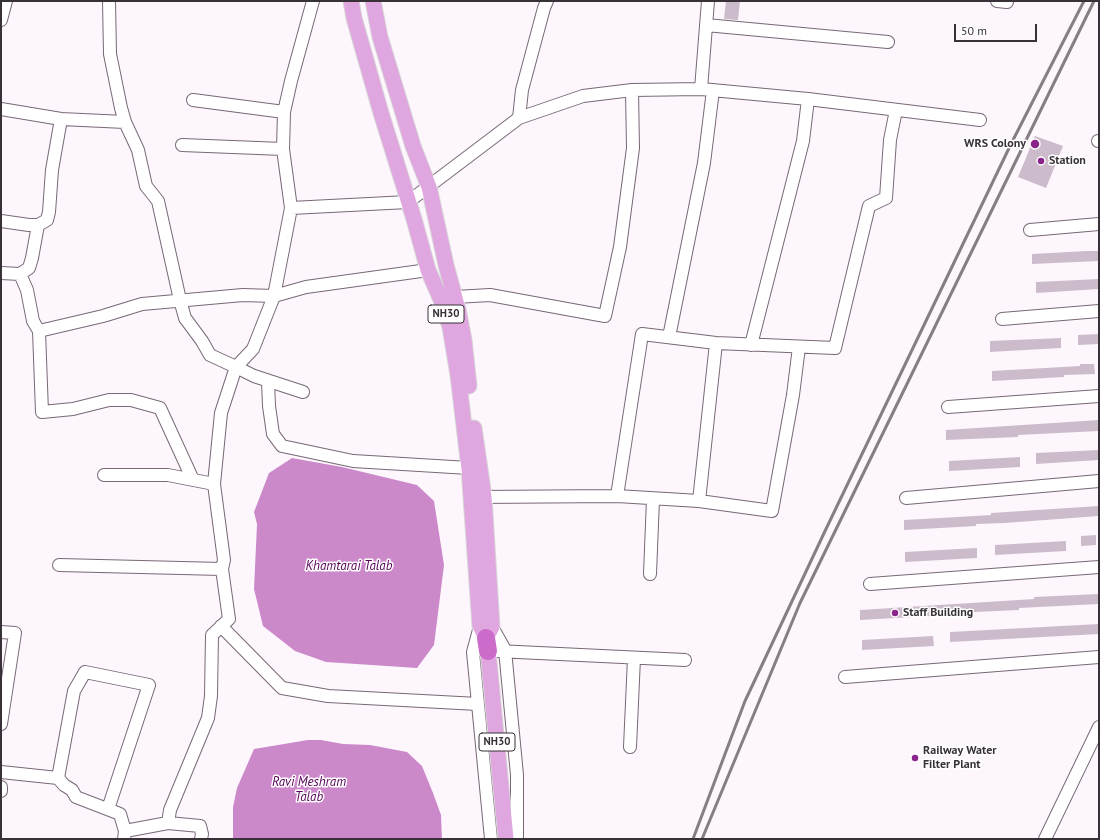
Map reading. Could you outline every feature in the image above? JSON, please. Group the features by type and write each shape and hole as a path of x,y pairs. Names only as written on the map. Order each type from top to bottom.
{"main road":[{"name":"NH30","path":"352,1 354,18 428,270 448,299 464,340 487,641 510,837"},
{"name":"NH30","path":"373,1 380,37 413,146 429,187 446,266 450,327 458,375 469,468 477,497"}],"street":[{"path":"1,20 6,1"},
{"path":"109,1 110,54 121,108 125,122 138,150 146,186 158,201 185,318 202,341 210,356 268,382 303,392"},
{"path":"168,823 170,810 208,718 211,696 212,635 229,619 222,569 224,560 214,484 221,412 236,367 253,349 274,296 291,208 283,149 284,112 313,1"},
{"path":"519,118 522,90 547,1"},
{"path":"669,337 704,163 707,90 706,25 708,1"},
{"path":"706,25 888,42"},
{"path":"291,208 408,202 519,118 583,96 632,90 707,90 808,99 980,120"},
{"path":"448,299 490,295 605,316 620,247 633,148 632,90"},
{"path":"751,345 803,141 808,99"},
{"path":"193,100 284,112"},
{"path":"1,109 62,119 125,122"},
{"path":"617,496 642,334 716,343 834,348 869,206 886,198 890,140 896,110"},
{"path":"1,221 38,225 46,220 49,212 52,170 62,119"},
{"path":"182,145 283,149"},
{"path":"1030,230 1099,224"},
{"path":"1,273 20,274 29,268 38,225"},
{"path":"39,331 103,316 142,304 243,295 274,296 306,287 428,270"},
{"path":"20,274 27,290 33,321 39,331 42,412 74,409 109,400 131,400 160,408 193,480"},
{"path":"1002,319 1099,311"},
{"path":"699,501 716,343"},
{"path":"477,497 617,496 699,501 772,511 793,394 799,347"},
{"path":"268,382 269,406 273,434 282,446 353,461 469,468"},
{"path":"948,407 1099,396"},
{"path":"104,475 168,475 214,484"},
{"path":"906,498 1099,481"},
{"path":"650,574 653,499"},
{"path":"59,565 222,569"},
{"path":"870,584 1099,567"},
{"path":"222,626 282,688 328,696 478,704"},
{"path":"1,632 15,634 1,724"},
{"path":"491,839 478,704 487,641 634,658 686,660"},
{"path":"845,677 1099,657"},
{"path":"630,747 634,658"},
{"path":"58,778 74,691 85,672 150,685 108,809"},
{"path":"1045,839 1099,727"},
{"path":"1,772 58,778 64,785 72,790 76,797 120,814 124,835 168,823 200,826 202,834 201,839"}],"water":[{"name":"Khamtarai Talab","path":"292,458 342,467 417,485 434,501 444,565 434,645 417,668 326,662 295,651 263,626 254,589 257,524 254,512 269,473"},
{"name":"Ravi Meshram Talab","path":"308,740 370,745 407,752 422,766 433,793 441,815 442,839 233,839 233,807 237,788 254,749"}],"building":[{"path":"726,1 740,1 738,20 724,19"},
{"name":"Station","path":"1035,136 1063,146 1046,188 1018,177"},
{"path":"1099,251 1099,261 1032,264 1032,254"},
{"path":"1099,279 1099,289 1036,293 1036,282"},
{"path":"1099,334 1099,344 1078,345 1078,335"},
{"path":"1061,338 1061,348 990,352 990,341"},
{"path":"1080,364 1094,364 1095,374 992,381 992,371 1080,366"},
{"path":"1099,420 1099,431 1018,435 1018,437 946,440 946,430"},
{"path":"1099,450 1099,460 1036,464 1036,453"},
{"path":"1020,457 1020,467 949,471 949,461"},
{"path":"1099,506 1099,516 904,530 904,520 991,515 991,513"},
{"path":"1096,535 1096,545 1081,546 1081,536"},
{"path":"1066,541 1066,551 995,555 995,545"},
{"path":"977,548 977,558 905,562 905,552"},
{"path":"1099,594 1099,604 1019,608 1019,610 931,614 931,616 860,620 860,610 1034,599 1034,597"},
{"path":"1099,624 1099,634 950,642 950,632"},
{"name":"Staff Building","path":"933,636 934,646 862,650 862,640"}],"railway":[{"path":"693,839 745,701 1011,144 1084,1"},
{"path":"702,839 800,603 1094,1"}],"place":[{"name":"WRS Colony","path":"1035,144"},
{"name":"Station","path":"1041,161"},
{"name":"Staff Building","path":"895,613"},
{"name":"Railway Water Filter Plant","path":"915,758"}]}
